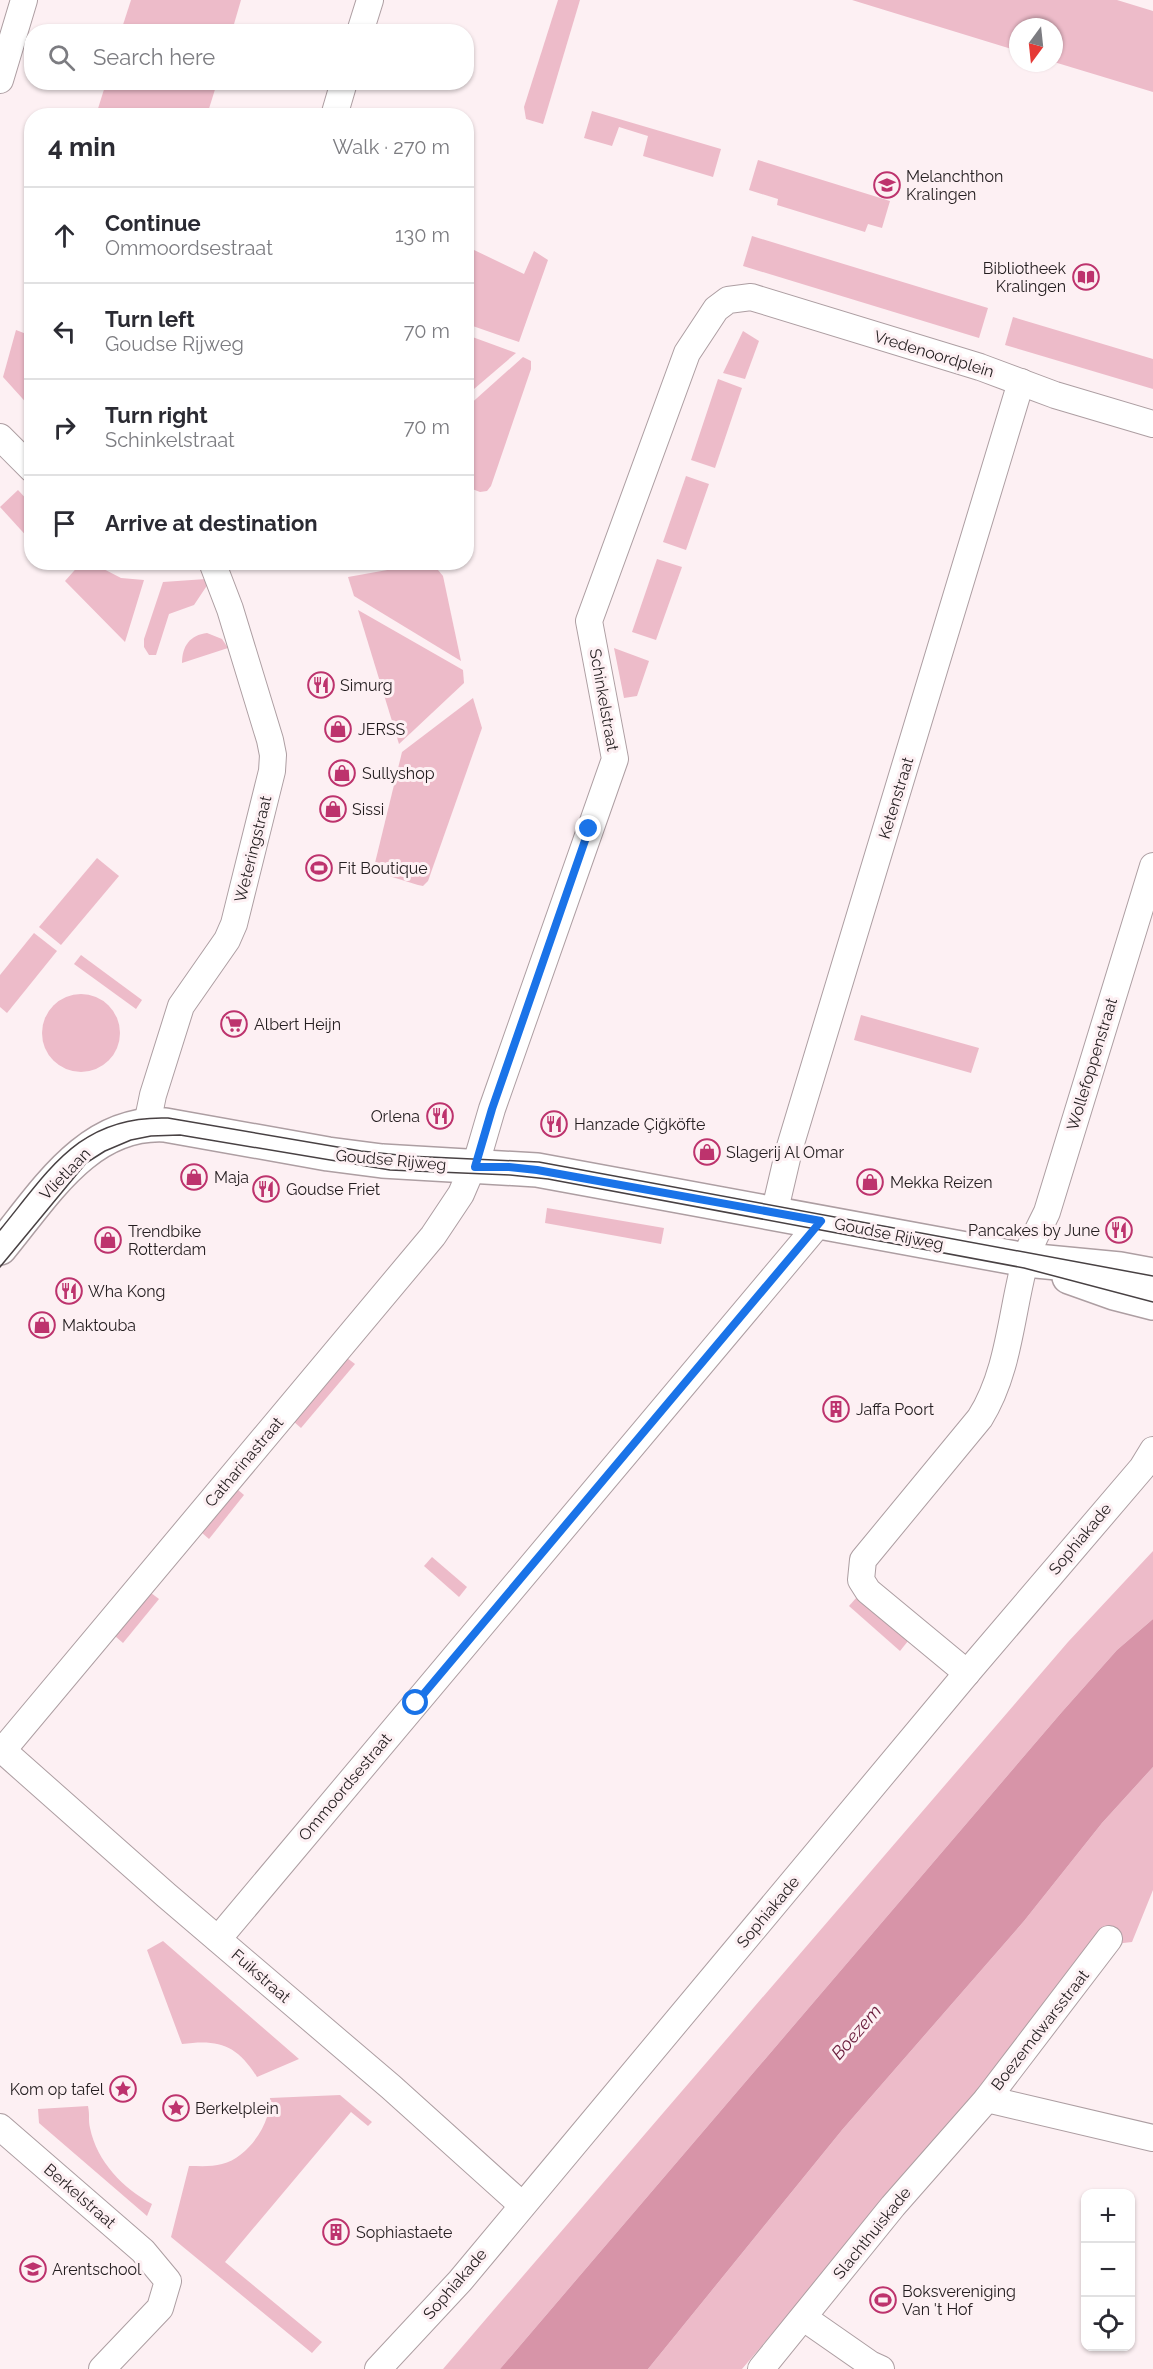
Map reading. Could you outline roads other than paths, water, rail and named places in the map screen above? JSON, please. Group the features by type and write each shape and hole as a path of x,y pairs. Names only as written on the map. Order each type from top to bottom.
{"street":[{"path":"0,80 24,0"},
{"path":"362,24 370,0"},
{"path":"336,108 342,90"},
{"name":"Vredenoordplein","path":"716,309 728,300 751,297 980,367 1055,395 1153,424"},
{"name":"Schinkelstraat","path":"475,1167 492,1109 615,759 589,621 687,353 716,309"},
{"name":"Ketenstraat","path":"774,1214 789,1150 1021,382"},
{"path":"0,437 24,461"},
{"name":"Weteringstraat","path":"147,1124 153,1095 181,1006 227,940 234,924 272,771 273,755 270,740 230,609 215,570"},
{"name":"Wollefoppenstraat","path":"967,1673 868,1591 861,1580 863,1560 980,1418 989,1403 1011,1334 1026,1260 1047,1212 1153,866"},
{"name":"Goudse Rijweg","path":"147,1124 165,1125 371,1160 537,1170 1026,1260 1119,1269 1153,1275"},
{"name":"Vlietlaan","path":"0,1248 74,1160 109,1136 147,1124"},
{"name":"Catharinastraat","path":"2,1749 433,1236 461,1194 475,1167"},
{"name":"Ommoordsestraat","path":"218,1939 821,1221"},
{"name":"Goudse Rijweg","path":"1026,1260 1114,1293 1153,1303"},
{"name":"Sophiakade","path":"378,2369 459,2281 967,1673 1142,1468 1153,1450"},
{"name":"Fuikstraat","path":"2,1749 391,2087 522,2205"},
{"name":"Boezemdwarsstraat","path":"1109,1939 987,2098 1153,2138"},
{"name":"Slachthuiskade","path":"761,2369 893,2206 987,2098"},
{"name":"Berkelstraat","path":"0,2127 143,2251 168,2281 160,2308 102,2369"},
{"path":"804,2318 870,2364 881,2369"}],"water":[{"name":"Boezem","path":"1153,1619 1153,1767 1102,1823 1024,1921 842,2130 648,2369 500,2369 1061,1713 1117,1650"}],"tram line":[{"path":"0,1230 52,1167 89,1136 112,1126 138,1119 168,1118 361,1151 408,1156 539,1162 1153,1276"},
{"path":"0,1267 86,1163 105,1151 131,1140 151,1136 180,1135 390,1170 510,1175 548,1179 1024,1268 1153,1302"}],"place":[{"name":"Melanchthon Kralingen","path":"887,185"},
{"name":"Bibliotheek Kralingen","path":"1086,277"},
{"name":"Simurg","path":"321,685"},
{"name":"JERSS","path":"338,729"},
{"name":"Sullyshop","path":"342,773"},
{"name":"Sissi","path":"333,809"},
{"name":"Fit Boutique","path":"319,868"},
{"name":"Albert Heijn","path":"234,1024"},
{"name":"Orlena","path":"440,1116"},
{"name":"Hanzade Çiğköfte","path":"554,1124"},
{"name":"Slagerij Al Omar","path":"707,1152"},
{"name":"Maja","path":"194,1177"},
{"name":"Mekka Reizen","path":"870,1182"},
{"name":"Goudse Friet","path":"266,1189"},
{"name":"Pancakes by June","path":"1119,1230"},
{"name":"Trendbike Rotterdam","path":"108,1240"},
{"name":"Wha Kong","path":"69,1291"},
{"name":"Maktouba","path":"42,1325"},
{"name":"Jaffa Poort","path":"836,1409"},
{"name":"Kom op tafel","path":"123,2089"},
{"name":"Berkelplein","path":"176,2108"},
{"name":"Sophiastaete","path":"336,2232"},
{"name":"Arentschool","path":"33,2269"},
{"name":"Boksvereniging Van 't Hof","path":"883,2300"}]}
